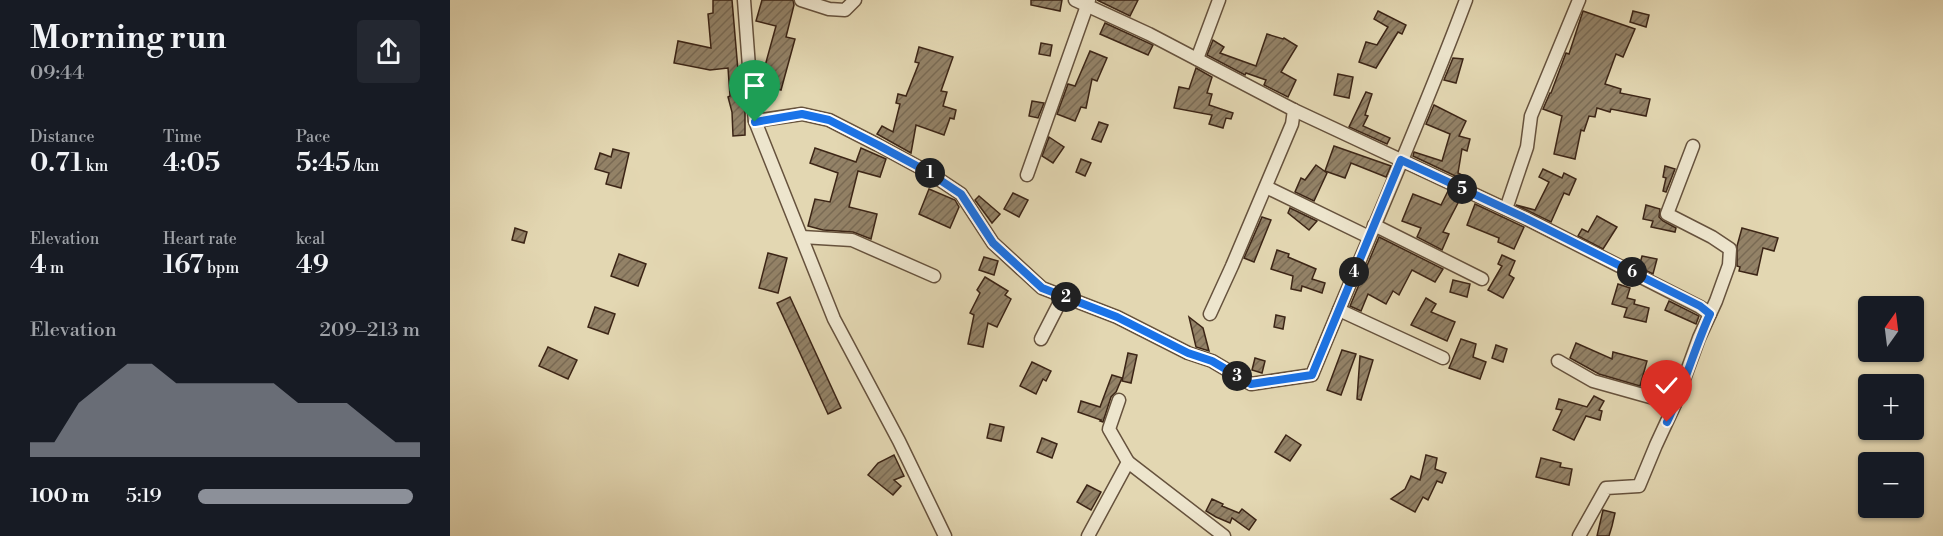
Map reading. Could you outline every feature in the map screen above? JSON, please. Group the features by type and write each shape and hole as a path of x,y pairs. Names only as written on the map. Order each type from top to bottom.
{"street":[{"path":"744,0 755,122 834,319 899,441 945,536"},
{"path":"801,0 829,9 844,10 855,0"},
{"path":"1197,59 1219,0"},
{"path":"755,122 802,114 829,120 928,172 961,194 993,243 1042,288 1117,317 1188,353 1212,361 1251,384 1312,375 1437,78 1466,0"},
{"path":"1506,209 1527,147 1531,116 1580,0"},
{"path":"1027,175 1084,2 1294,110 1506,209 1700,306 1710,314"},
{"path":"1210,314 1292,124 1294,110"},
{"path":"1578,536 1606,488 1639,486 1675,404 1729,265 1730,249 1667,214 1693,146"},
{"path":"1266,187 1369,237"},
{"path":"1374,225 1482,279"},
{"path":"801,237 852,240 934,276"},
{"path":"1041,339 1063,296"},
{"path":"1339,310 1443,358"},
{"path":"1558,361 1593,381 1675,404"},
{"path":"1119,400 1109,429 1128,462 1224,536"},
{"path":"1088,536 1128,462"}],"building":[{"path":"713,0 732,0 740,94 744,93 745,135 733,136 732,112 728,97 730,96 728,68 710,70 674,63 678,41 711,48 708,14 713,13"},
{"path":"762,0 793,0 794,5 786,37 795,39 781,90 760,84 776,26 756,21"},
{"path":"1031,0 1062,0 1060,11 1031,5"},
{"path":"1097,0 1138,0 1130,16"},
{"path":"1378,11 1406,25 1402,34 1398,32 1376,68 1359,62 1366,42 1377,45 1388,27 1374,19"},
{"path":"1583,11 1635,29 1623,57 1616,54 1605,84 1621,89 1620,93 1650,99 1646,116 1611,109 1610,112 1597,108 1595,117 1589,116 1584,131 1581,130 1575,159 1554,154 1562,116 1543,109 1566,53 1569,54"},
{"path":"1633,11 1649,15 1646,27 1630,22"},
{"path":"1105,23 1153,45 1148,55 1100,34"},
{"path":"1267,34 1284,38 1297,46 1281,72 1296,80 1288,97 1264,85 1266,80 1246,73 1245,75 1207,55 1213,40 1224,47 1220,53 1256,66"},
{"path":"1041,43 1052,45 1050,56 1039,54"},
{"path":"919,47 953,57 941,91 947,92 943,106 956,110 954,119 950,118 944,135 916,125 911,153 877,134 882,126 893,132 900,104 896,103 898,94 906,96 919,63 915,62"},
{"path":"1090,51 1107,58 1097,81 1092,79 1086,108 1081,107 1075,121 1057,114 1068,84 1075,86"},
{"path":"1453,58 1463,59 1456,83 1444,80"},
{"path":"1196,68 1212,77 1207,93 1212,94 1209,105 1233,113 1231,119 1226,118 1223,128 1209,124 1212,115 1174,108 1179,87 1189,89"},
{"path":"1338,74 1353,77 1349,98 1334,95"},
{"path":"1366,92 1372,94 1365,115 1368,116 1363,126 1390,138 1387,144 1349,127"},
{"path":"1032,101 1044,103 1038,118 1029,116"},
{"path":"1434,105 1466,121 1459,136 1470,139 1467,151 1462,149 1458,173 1470,179 1468,182 1413,156 1414,152 1442,161 1450,134 1426,124"},
{"path":"1099,122 1108,125 1101,142 1092,139"},
{"path":"1049,137 1064,147 1053,163 1042,156"},
{"path":"1334,146 1391,166 1386,177 1351,163 1345,178 1325,171"},
{"path":"815,148 856,162 861,148 886,159 880,177 858,171 849,207 877,214 871,239 853,232 823,230 808,226 815,199 830,202 838,173 810,163"},
{"path":"613,149 629,153 621,188 606,184 609,173 595,169 600,153 611,157"},
{"path":"1081,159 1091,163 1085,176 1076,172"},
{"path":"1316,165 1327,173 1314,201 1295,192 1301,178 1305,180"},
{"path":"1665,166 1675,169 1666,192 1663,191 1666,178 1663,177"},
{"path":"1543,169 1562,178 1564,173 1576,179 1569,195 1564,193 1551,222 1516,205 1535,210 1549,182 1539,177"},
{"path":"929,189 955,200 959,207 950,228 919,214"},
{"path":"1448,191 1461,197 1443,232 1449,234 1442,250 1417,237 1421,228 1402,221 1413,194 1441,205"},
{"path":"1013,193 1028,200 1019,217 1004,209"},
{"path":"979,196 1000,214 992,223 975,200"},
{"path":"1475,204 1524,227 1514,249 1498,242 1499,238 1467,225"},
{"path":"1646,205 1660,209 1659,217 1676,228 1675,232 1651,227 1653,221 1643,219"},
{"path":"1290,208 1317,221 1309,230 1288,213"},
{"path":"1597,216 1617,227 1603,249 1578,236 1582,229 1588,232"},
{"path":"1262,217 1271,220 1254,262 1244,258"},
{"path":"515,228 527,232 524,243 512,240"},
{"path":"1742,228 1778,238 1774,251 1763,248 1757,275 1739,271 1740,267 1737,266 1737,246"},
{"path":"1379,237 1443,269 1435,282 1412,270 1399,295 1393,291 1386,304 1368,294 1361,311 1350,306"},
{"path":"1277,250 1316,269 1312,279 1325,283 1322,293 1302,286 1301,291 1291,289 1293,276 1271,269"},
{"path":"768,253 787,258 778,293 759,288"},
{"path":"619,254 646,264 638,286 611,276"},
{"path":"1502,255 1515,261 1509,275 1514,278 1503,298 1488,290 1502,266 1498,264"},
{"path":"1642,256 1657,259 1653,274 1639,267"},
{"path":"984,257 998,261 994,275 979,270"},
{"path":"985,277 1008,291 1005,295 1011,299 997,327 988,323 983,347 968,344 974,315 970,313 980,293 977,290"},
{"path":"1453,280 1470,284 1467,297 1450,292"},
{"path":"1618,284 1630,288 1627,298 1635,300 1634,304 1649,308 1646,322 1624,317 1627,308 1612,304"},
{"path":"790,297 841,408 828,414 777,303"},
{"path":"1426,298 1436,304 1431,312 1455,322 1447,341 1411,325"},
{"path":"1669,301 1699,316 1696,324 1665,310"},
{"path":"595,307 615,314 608,334 588,327"},
{"path":"1276,315 1285,317 1283,329 1274,327"},
{"path":"1189,317 1203,328 1209,351 1196,347"},
{"path":"1461,339 1476,344 1473,357 1486,362 1480,379 1449,368"},
{"path":"1576,343 1612,359 1613,352 1647,361 1640,386 1599,374 1570,358"},
{"path":"1496,345 1507,349 1503,362 1492,358"},
{"path":"548,347 577,360 568,379 539,366"},
{"path":"1342,350 1356,354 1341,395 1327,390"},
{"path":"1128,353 1137,355 1131,383 1122,381"},
{"path":"1360,356 1373,360 1361,400 1357,399"},
{"path":"1255,358 1265,361 1262,373 1252,370"},
{"path":"1032,362 1051,371 1046,381 1043,379 1036,394 1020,386"},
{"path":"1112,375 1122,378 1116,392 1111,397 1103,422 1078,412 1081,401 1100,407"},
{"path":"1594,396 1604,401 1599,410 1602,411 1600,420 1586,416 1574,440 1553,430 1562,410 1556,409 1559,399 1587,407"},
{"path":"990,424 1004,427 1001,441 987,438"},
{"path":"1286,435 1301,445 1290,461 1275,452"},
{"path":"1042,438 1057,444 1052,458 1037,452"},
{"path":"894,455 904,476 894,480 901,486 893,495 868,475 878,463"},
{"path":"1426,455 1437,458 1435,469 1446,473 1442,483 1437,481 1428,500 1423,497 1415,512 1391,499 1405,489 1411,476 1420,480"},
{"path":"1541,458 1561,463 1560,467 1572,469 1569,485 1536,477"},
{"path":"1087,485 1101,492 1091,510 1077,502"},
{"path":"1212,499 1239,513 1242,509 1256,520 1249,530 1232,518 1230,523 1216,517 1206,511"},
{"path":"1603,510 1615,513 1612,526 1609,536 1597,536"}],"route":[{"path":"755,122 802,114 829,120 878,145 928,172 961,194 993,243 1042,288 1117,317 1188,353 1212,361 1251,384 1312,375 1401,160 1527,219 1700,306 1710,314 1667,422"}]}
